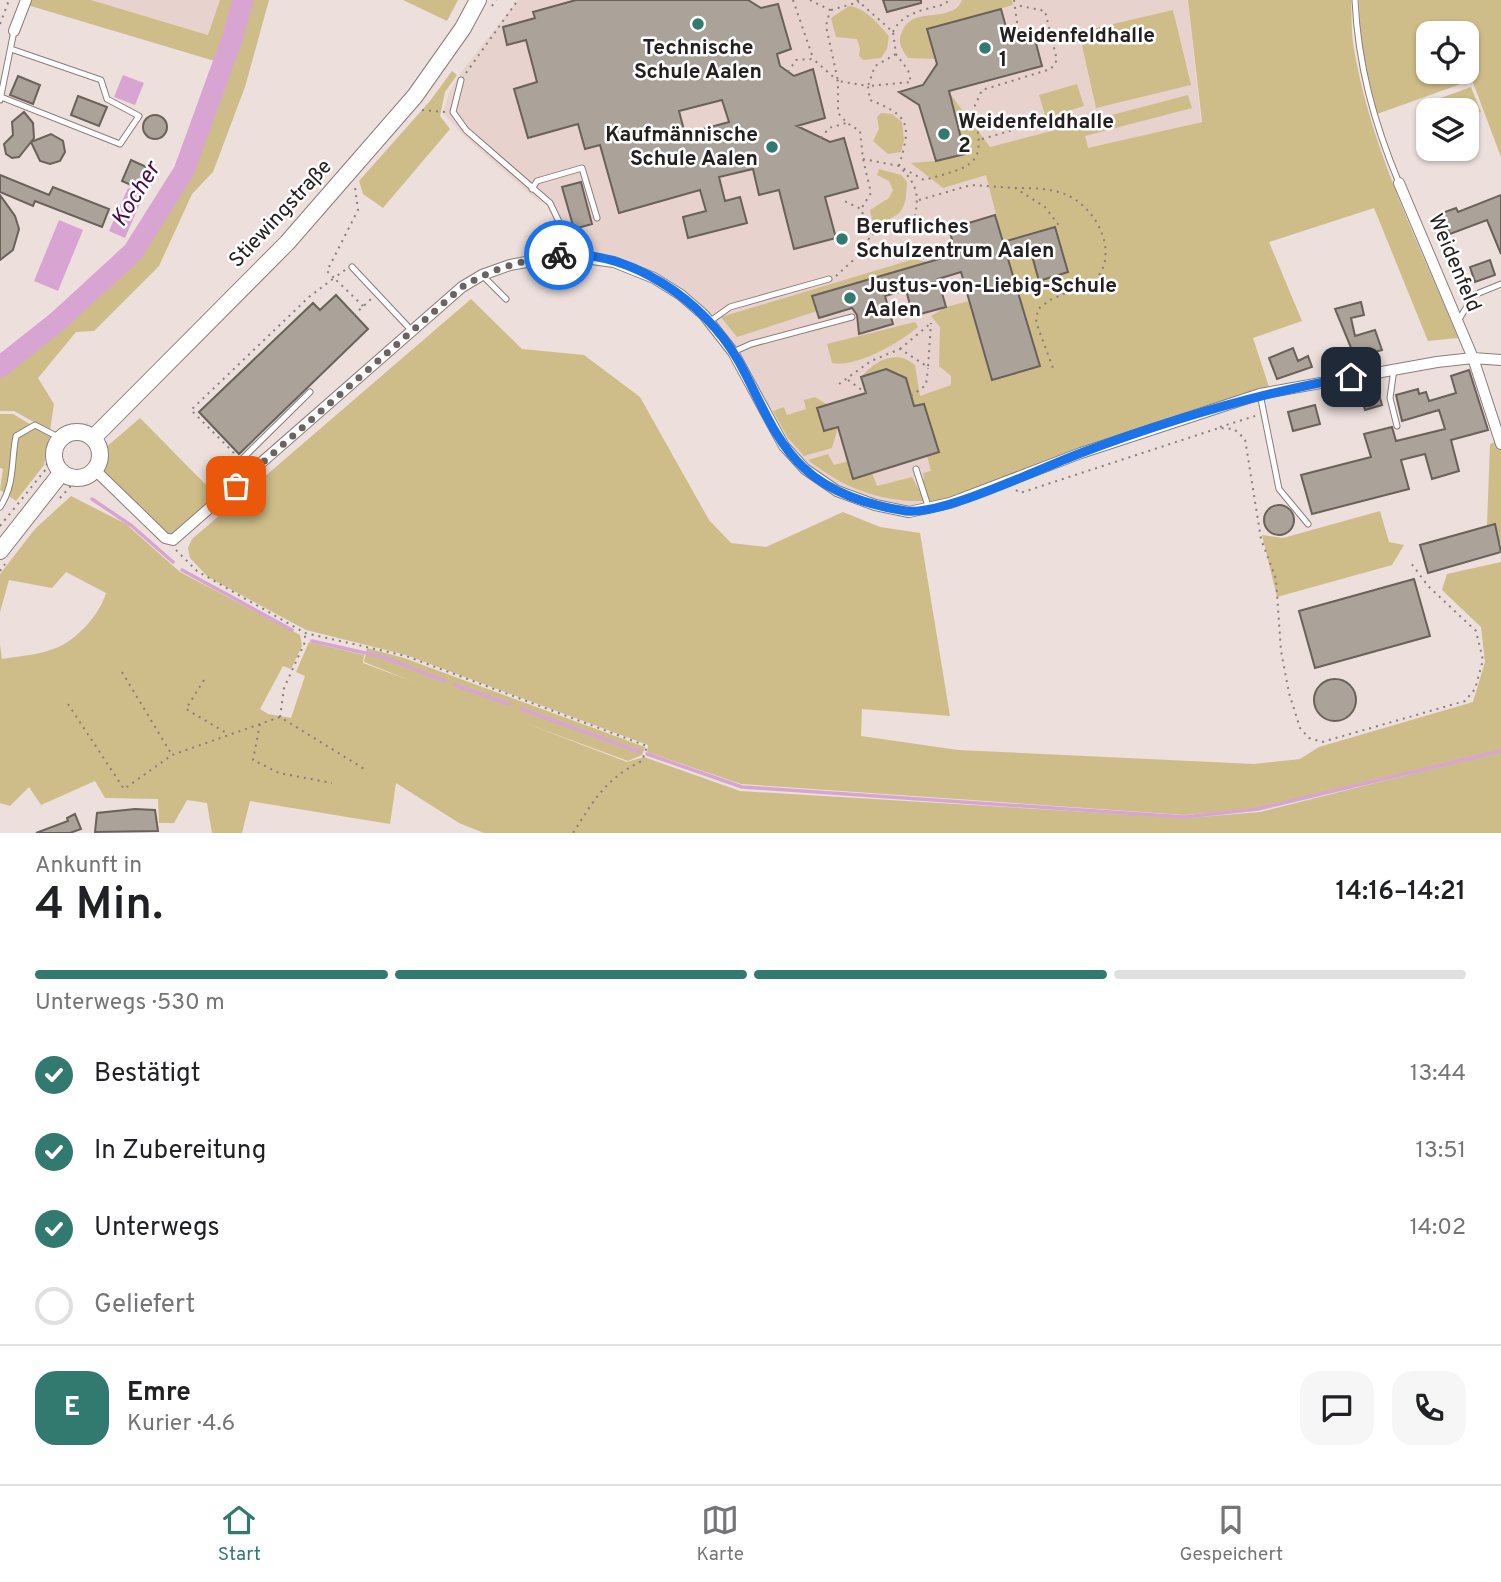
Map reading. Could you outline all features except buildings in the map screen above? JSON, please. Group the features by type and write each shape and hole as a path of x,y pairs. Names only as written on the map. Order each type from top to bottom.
{"main road":[{"name":"Stiewingstraße","path":"90,430 140,388 287,243 415,96 463,28 478,0"},
{"path":"90,430 100,454 95,470 79,478 62,472 55,454 59,437 90,430"},
{"path":"0,551 62,472"}],"street":[{"path":"14,31 26,0"},
{"name":"Weidenfeld","path":"1399,183 1473,358 1501,444"},
{"path":"95,470 165,538 173,540 462,287 482,275 534,258 562,255 614,262 654,278 681,295 709,321 733,352 784,446 805,470 837,491 875,505 909,512 929,509 1081,453 1259,394 1394,369 1473,358 1501,360"}],"lane":[{"path":"1355,0 1357,44 1374,117 1399,183"},
{"path":"11,49 101,80 107,99 139,116 120,145 0,99 14,31"},
{"path":"461,80 453,112 466,130 550,203 564,232 562,255"},
{"path":"533,189 537,181 582,168 597,218"},
{"path":"352,267 413,332"},
{"path":"482,275 506,299"},
{"path":"709,321 730,307 829,279"},
{"path":"1458,321 1474,295 1501,284"},
{"path":"733,352 751,344 852,317"},
{"path":"1394,369 1390,398 1397,426"},
{"path":"240,462 310,393"},
{"path":"1259,394 1279,489 1308,524"},
{"path":"0,507 9,494 12,483 11,460 16,436 35,425 59,437"},
{"path":"272,432 284,444"},
{"path":"916,469 929,509"}],"path":[{"path":"0,24 9,0"},
{"path":"461,80 518,0"},
{"path":"793,0 813,59 838,81 868,86 911,82 908,70 896,54 893,32 898,22 908,15 945,4 949,0"},
{"path":"810,0 830,10 858,1 893,32"},
{"path":"1014,0 1018,30"},
{"path":"863,159 899,166 924,180 967,168 975,160 981,139 973,110 982,90 1051,69 1056,60 1045,11 1016,5"},
{"path":"830,10 826,26 838,81 838,113 860,131 871,193 862,209"},
{"path":"896,54 875,66 868,86 870,100 895,110 905,122 907,141 899,166"},
{"path":"788,72 796,60 813,59"},
{"path":"418,110 453,112"},
{"path":"821,138 829,128 847,123"},
{"path":"981,139 1037,123"},
{"path":"829,279 841,274 849,262 860,254 871,235 914,222 918,200 914,182 899,166"},
{"path":"353,180 358,211 327,271 363,306"},
{"path":"918,200 971,185 987,188 1040,188 1069,196 1091,214 1104,238 1105,260 1097,279 1051,300 1038,309 1036,322 1054,372"},
{"path":"1015,188 1045,207 1061,228"},
{"path":"842,200 862,209 871,235"},
{"path":"560,286 562,255"},
{"path":"240,462 191,410 309,297 352,267"},
{"path":"354,315 377,293"},
{"path":"839,384 871,361 900,349 930,323 926,385 911,396"},
{"path":"900,349 928,367"},
{"path":"847,379 866,393"},
{"path":"1007,482 1020,493 1262,413"},
{"path":"0,526 46,469 50,443 59,437 61,428 80,427 90,430"},
{"path":"1219,428 1234,429 1245,439 1261,539 1276,579 1281,651 1289,692 1300,727 1309,737 1322,742 1465,701 1475,689 1483,660 1476,631 1428,586 1411,563"},
{"path":"173,540 176,550 197,571 305,634 406,656 566,719 647,746 642,761 620,771 593,800 573,833"},
{"path":"280,718 284,688 305,642 305,634"},
{"path":"121,672 172,755"},
{"path":"204,680 186,709 228,735"},
{"path":"68,704 124,789 172,755 280,718 366,770"},
{"path":"260,723 253,760 279,774 332,783"}],"shaded area":[{"path":"26,0 91,0 208,35 220,0 269,0 245,87 213,172 192,194 159,266 94,331 76,332 38,378 54,404 50,431 14,411 0,411 0,358 130,244 179,167 218,62 24,4"},
{"path":"91,0 220,0 209,35"},
{"path":"403,0 458,0 447,21"},
{"name":"Berufliches Schulzentrum Aalen","path":"518,0 1188,0 1201,122 1088,149 1086,445 928,502 909,512 837,491 784,446 739,361 681,295 622,265 565,256 564,232 550,204 538,201 467,139 443,113 449,93 462,71"},
{"path":"962,0 1012,0 1013,5 928,29 935,59 908,58 900,43 906,25 917,18 953,10"},
{"path":"1188,0 1351,0 1354,49 1372,123 1398,196 1458,338 1428,341 1374,208 1269,242 1302,321 1253,338 1269,387 1086,445 950,500 928,502 920,481 924,479 923,473 931,471 927,456 938,452 924,404 914,406 906,378 886,369 861,377 873,366 894,357 908,360 915,365 920,396 951,385 951,376 939,366 940,327 931,316 946,307 969,301 992,379 1039,365 1008,259 1031,252 1040,281 1068,272 1055,227 1003,242 986,175 943,188 911,163 936,161 965,153 948,91 990,147 1188,95 1192,108 1085,136 1088,148 1202,122"},
{"path":"1359,0 1501,0 1501,157 1474,84 1479,84 1479,21 1416,21 1416,84 1461,84 1377,114 1361,44"},
{"path":"849,6 866,13 889,36 887,49 881,58 863,60 859,56 857,39 836,37 831,18"},
{"path":"1173,10 1191,85 1096,108 1079,32"},
{"path":"452,71 457,75 445,92 440,116 450,129 383,208 363,194 359,181 430,101"},
{"path":"1077,84 1084,106 1046,118 1039,95"},
{"path":"1471,87 1475,98 1440,98"},
{"path":"881,113 892,114 902,122 904,140 901,152 888,154 873,141 879,129 877,117"},
{"path":"879,169 901,175 907,182 906,192 903,207 896,216 873,225 870,210 889,198 893,190 889,181 877,175"},
{"path":"914,259 927,262 813,295 817,311 737,337 721,317"},
{"path":"471,299 522,349 584,355 640,397 709,520 731,543 766,547 843,512 880,527 920,533 950,716 862,709 861,736 958,750 1254,764 1300,759 1319,747 1473,702 1485,662 1481,627 1442,590 1447,574 1501,562 1501,833 484,833 459,823 396,783 390,824 250,801 242,833 212,833 207,803 187,800 174,823 159,823 158,799 105,798 95,781 41,805 29,787 10,806 0,803 0,644 2,659 56,648 72,639 93,618 106,593 66,572 52,588 9,580 0,612 0,574 35,529 71,496 126,524 180,572 300,635 302,646 291,669 283,666 260,709 268,714 291,718 305,676 296,672 309,642 364,655 363,663 414,682 364,662 367,648 404,658 645,747 642,755 628,761 522,722 627,762 644,757 740,791 1187,818 1260,812 1431,769 1258,809 1185,815 741,784 647,752 648,745 406,655 306,630 208,577 190,558 188,548 192,539"},
{"path":"915,322 918,327 877,353 853,362 832,363 827,344"},
{"path":"815,397 828,405 817,409 824,431 838,427 832,448 804,456 788,438 773,411 784,407 787,415 806,409 804,400"},
{"path":"0,414 13,414 50,436 44,465 16,501 0,490 3,469 0,468"},
{"path":"140,418 217,496 170,535 103,470 104,449"},
{"path":"1500,440 1501,544 1487,526 1490,444"},
{"path":"828,454 834,465 848,461 872,473 877,486 912,477 925,501 877,496 849,486 808,460"},
{"path":"1380,511 1389,542 1404,545 1392,565 1277,597 1262,535 1283,538"}],"water":[{"path":"123,75 144,83 135,105 114,97"},
{"path":"128,188 144,194 125,238 109,231"},
{"path":"59,220 83,230 58,291 34,281"}],"waterway":[{"name":"Kocher","path":"0,367 58,321 133,252 184,171 232,39 243,0"},
{"path":"92,499 132,526 173,562"},
{"path":"182,570 292,630"},
{"path":"312,641 383,657 445,681"},
{"path":"455,685 509,704"},
{"path":"521,709 640,752"},
{"path":"647,754 742,787 1185,817 1258,809 1501,751"}],"way so far":[{"path":"236,486 462,287 482,275 510,265 559,255"}],"place":[{"name":"Technische Schule Aalen","path":"698,24"},
{"name":"Weidenfeldhalle 1","path":"985,48"},
{"name":"Weidenfeldhalle 2","path":"944,134"},
{"name":"Kaufmännische Schule Aalen","path":"772,147"},
{"name":"Berufliches Schulzentrum Aalen","path":"842,239"},
{"name":"Justus-von-Liebig-Schule Aalen","path":"850,298"}],"route":[{"path":"559,255 614,262 654,278 681,295 704,315 733,352 784,446 805,470 837,491 875,505 909,512 950,503 1081,453 1259,394 1351,377"}]}
